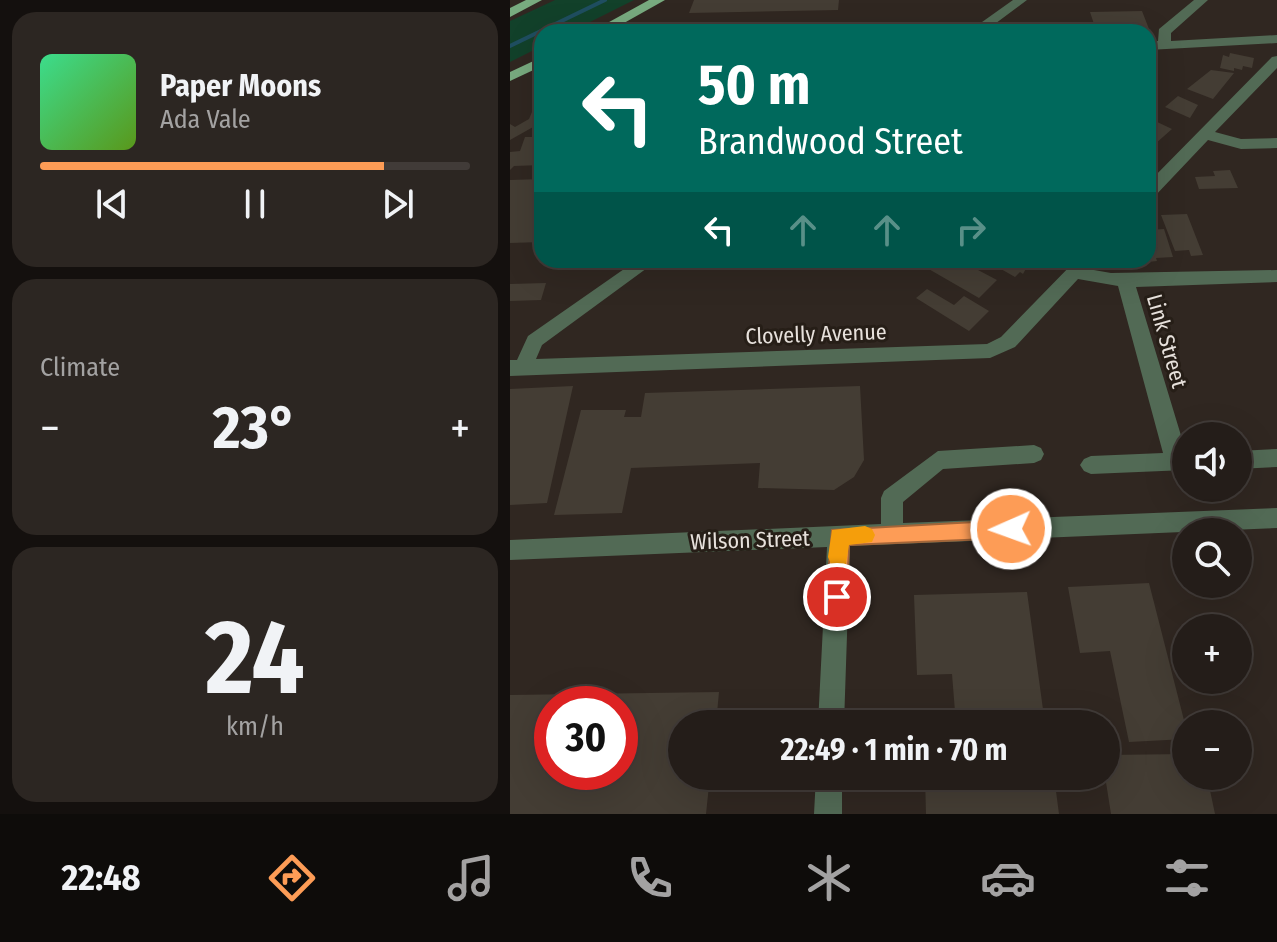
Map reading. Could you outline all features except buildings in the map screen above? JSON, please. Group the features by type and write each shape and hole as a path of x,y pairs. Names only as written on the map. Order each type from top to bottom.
{"main road":[{"path":"510,13 536,0"},
{"path":"613,24 659,0"},
{"path":"510,77 534,65"}],"street":[{"path":"986,24 1021,0"},
{"path":"1156,42 1164,39 1202,0"},
{"path":"1164,39 1277,39"},
{"path":"1156,185 1277,60"},
{"path":"1204,134 1241,144 1277,143"},
{"path":"517,368 535,341 638,268"},
{"name":"Clovelly Avenue","path":"517,368 990,351 1008,342 1078,268"},
{"path":"1081,268 1082,277 1095,279 1277,276"},
{"name":"Link Street","path":"1125,280 1172,432"},
{"path":"892,534 892,498 938,460 1034,454"},
{"path":"1252,459 1277,458"},
{"path":"1091,465 1172,461"},
{"name":"Wilson Street","path":"510,550 1277,518"},
{"path":"832,710 839,537"},
{"path":"828,814 829,790"}],"green space":[{"path":"555,0 634,0 586,24 534,24 534,50 510,62 510,21"}],"waterway":[{"path":"555,24 605,0"},
{"path":"510,46 534,34"}],"slow traffic":[{"path":"838,557 839,537 865,535"}],"route":[{"path":"837,597 839,537 1011,529"}]}
